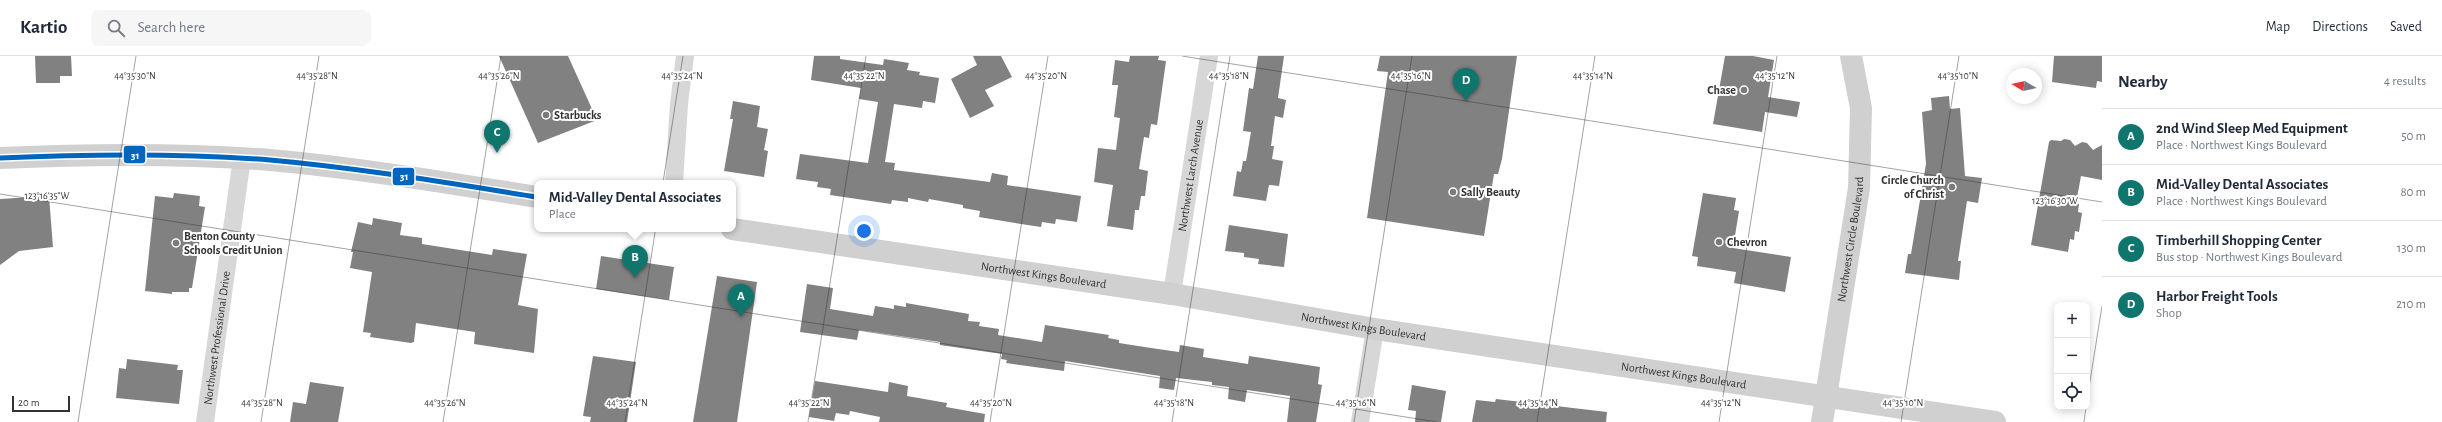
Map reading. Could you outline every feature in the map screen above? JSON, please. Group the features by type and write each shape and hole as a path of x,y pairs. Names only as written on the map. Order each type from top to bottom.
{"main road":[{"name":"Northwest Circle Boulevard","path":"1822,422 1859,188 1861,108 1851,56"},
{"path":"0,158 156,155 242,158 400,175 534,197"},
{"name":"Northwest Kings Boulevard","path":"736,230 1172,294 1375,329 1826,398 1995,422"}],"street":[{"path":"674,180 679,104 685,56"},
{"name":"Northwest Larch Avenue","path":"1172,294 1209,56"},
{"name":"Northwest Professional Drive","path":"205,422 242,158"},
{"path":"1360,422 1375,329"}],"building":[{"path":"35,56 71,56 72,76 60,76 60,83 36,83"},
{"path":"499,56 568,56 597,120 538,143"},
{"path":"814,56 840,56 840,59 883,65 884,59 909,63 907,70 920,72 919,75 939,78 935,103 923,101 922,108 894,104 885,162 895,163 894,170 990,182 992,173 1008,176 1007,185 1081,196 1077,222 1056,219 1055,224 1042,222 1041,227 979,217 980,211 963,208 963,205 929,199 928,202 908,198 908,202 892,200 891,204 830,195 831,189 817,187 818,182 796,179 800,154 868,163 878,102 859,99 861,88 811,80"},
{"path":"973,56 1001,56 1012,77 985,90 994,106 970,118 951,79 977,65"},
{"path":"1130,56 1159,56 1158,60 1166,61 1157,125 1151,124 1149,138 1144,137 1139,169 1148,171 1145,196 1141,196 1139,210 1135,210 1133,230 1107,226 1113,185 1094,182 1098,148 1116,150 1120,118 1114,117 1118,85 1112,85 1115,60 1129,62"},
{"path":"1258,56 1284,56 1278,98 1286,100 1283,118 1275,116 1271,146 1274,146 1272,159 1283,161 1279,186 1269,185 1266,201 1233,196 1237,171 1241,172 1243,161 1246,161 1251,132 1243,131 1249,88 1253,89"},
{"path":"1380,56 1517,56 1502,159 1498,174 1494,174 1484,236 1367,218 1388,72 1377,71"},
{"name":"Chase","path":"1725,56 1753,56 1774,60 1768,97 1800,102 1797,117 1765,112 1762,132 1713,124"},
{"path":"2054,56 2102,56 2102,82 2097,81 2096,88 2052,82"},
{"name":"Circle Church of Christ","path":"1949,96 1950,109 1960,108 1965,176 1982,178 1978,203 1967,201 1958,261 1961,261 1959,280 1905,273 1908,254 1911,254 1926,164 1922,112 1932,110 1931,98"},
{"path":"733,101 760,106 757,127 768,129 764,150 768,151 764,177 724,171 733,119 730,119"},
{"path":"2064,139 2070,140 2075,146 2082,142 2087,143 2093,150 2102,145 2102,180 2081,176 2076,203 2079,204 2078,212 2082,213 2079,232 2075,231 2074,240 2070,239 2068,252 2031,245 2049,142 2051,140 2061,141"},
{"name":"Benton County Schools Credit Union","path":"174,193 200,196 199,206 205,207 192,288 189,288 189,292 172,292 172,294 145,291 155,196 173,198"},
{"path":"1703,193 1736,198 1734,210 1739,211 1733,248 1791,257 1785,292 1734,283 1736,272 1697,266 1698,257 1692,256"},
{"path":"49,196 53,247 19,251 0,265 0,199"},
{"path":"373,218 402,223 400,235 422,238 422,244 492,255 493,249 527,254 518,305 538,309 534,353 474,344 475,332 416,323 414,342 411,343 370,337 371,333 363,332 372,272 350,268 353,252 351,252 358,222 372,225"},
{"path":"1229,225 1288,234 1284,267 1258,264 1259,259 1244,257 1244,253 1225,251"},
{"path":"601,256 674,267 669,300 596,289"},
{"path":"717,276 757,282 737,422 693,422"},
{"path":"807,284 833,288 830,309 873,316 875,306 894,309 894,305 906,307 906,303 969,314 968,321 980,322 979,326 999,329 998,335 1042,342 1045,325 1109,335 1108,338 1119,340 1119,343 1151,348 1179,352 1180,345 1204,349 1203,357 1248,364 1249,356 1320,367 1318,384 1322,385 1316,422 1287,422 1290,396 1247,390 1245,402 1228,399 1229,387 1212,385 1212,382 1176,378 1174,390 1159,388 1160,376 1065,361 1064,371 1006,363 1007,360 1001,359 1002,354 940,345 940,342 859,330 857,340 800,332"},
{"path":"593,356 636,362 627,422 590,422 591,417 583,416"},
{"path":"127,359 178,365 177,370 183,370 179,404 116,398 119,368 126,369"},
{"path":"815,381 888,392 889,382 908,386 907,396 947,403 946,407 985,414 984,422 879,422 880,417 850,411 849,415 836,413 834,421 809,417"},
{"path":"310,382 344,387 338,422 290,422 293,402 306,404"},
{"path":"1412,385 1446,391 1441,422 1415,422 1416,411 1408,410"},
{"path":"1496,399 1607,412 1606,422 1472,422 1476,400 1495,402"}],"transit line":[{"name":"31","path":"0,158 135,155 202,156 270,160 437,181 534,197"}],"place":[{"name":"Chase","path":"1744,90"},
{"name":"Harbor Freight Tools","path":"1466,101"},
{"name":"Starbucks","path":"546,115"},
{"name":"Timberhill Shopping Center","path":"497,153"},
{"name":"Circle Church of Christ","path":"1952,187"},
{"name":"Sally Beauty","path":"1453,192"},
{"name":"Chevron","path":"1719,242"},
{"name":"Benton County Schools Credit Union","path":"176,243"},
{"name":"Mid-Valley Dental Associates","path":"635,278"},
{"name":"2nd Wind Sleep Med Equipment","path":"741,317"}]}
